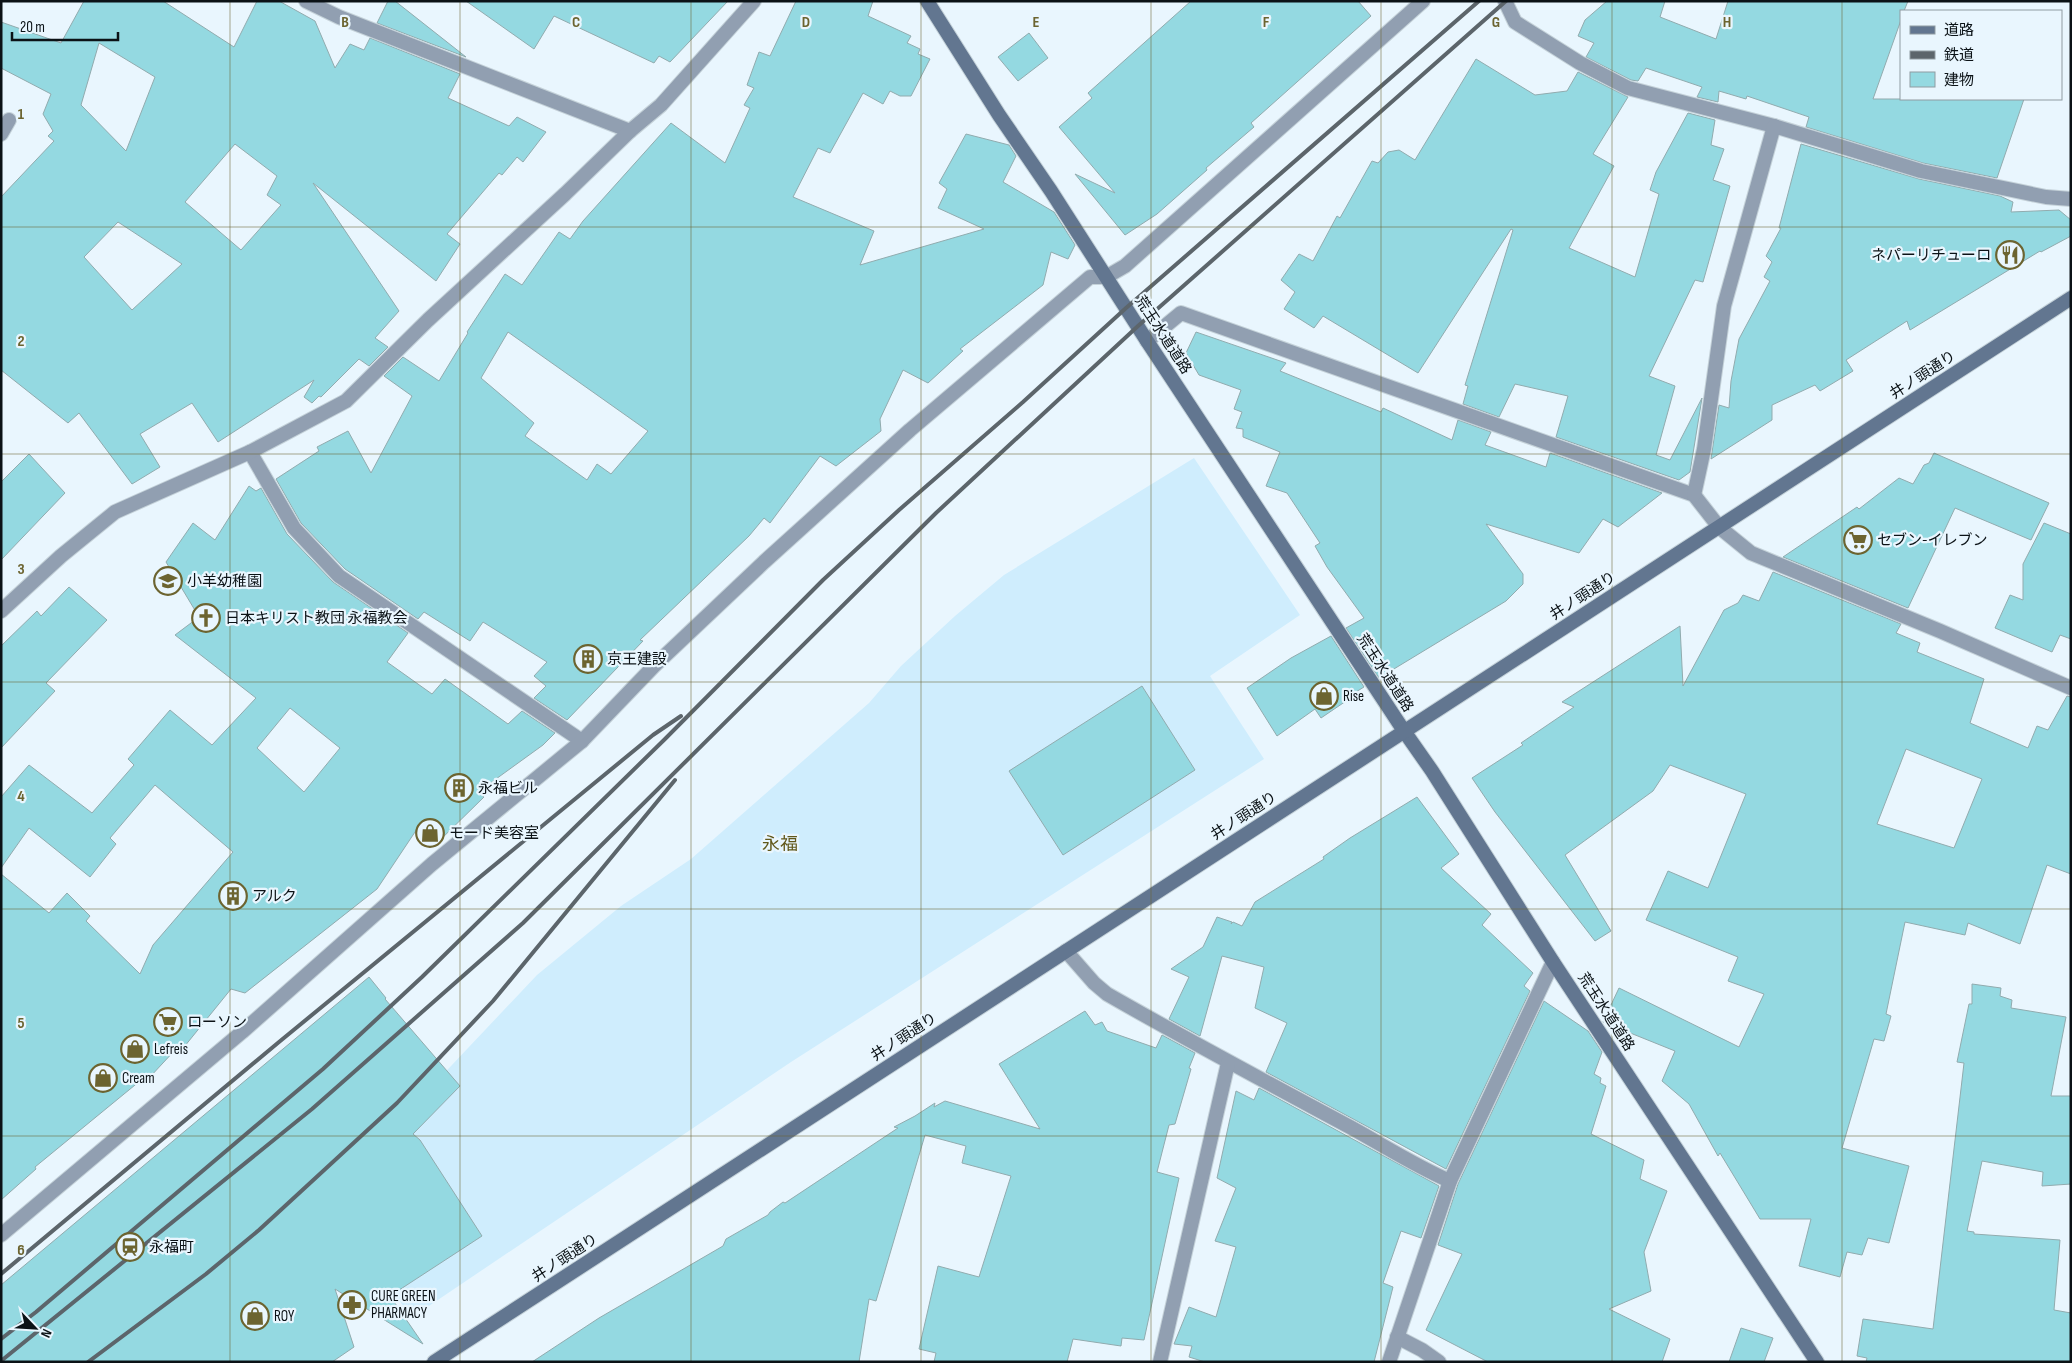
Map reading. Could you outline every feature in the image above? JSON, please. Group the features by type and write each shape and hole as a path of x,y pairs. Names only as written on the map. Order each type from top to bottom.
{"main road":[{"name":"荒玉水道道路","path":"927,1 999,115 1051,191 1147,341 1404,732 1432,771 1553,962 1817,1362"},
{"name":"井ノ頭通り","path":"434,1362 2071,298"}],"street":[{"path":"306,1 339,17 630,131"},
{"path":"1,611 61,556 115,512 250,452 346,401 428,320 565,194 630,131 661,105 754,1"},
{"path":"1,1235 242,1032 432,864 582,741 668,653 764,562 910,430 1090,277 1106,277 1125,266 1423,1"},
{"path":"1505,1 1515,22 1580,63 1628,88 1774,126 1920,171 2046,197 2071,199"},
{"path":"1,134 9,120"},
{"path":"1694,495 1704,449 1724,306 1774,126"},
{"path":"1147,341 1181,313 1694,495 1719,527 1752,553 2071,688"},
{"path":"250,452 294,528 339,576 582,741"},
{"path":"1066,951 1094,983 1107,994 1228,1063 1450,1181"},
{"path":"1389,1362 1450,1181 1553,962"},
{"path":"1160,1362 1228,1063"},
{"path":"1396,1337 1422,1350 1439,1362"}],"shaded area":[{"path":"1194,458 1300,615 1210,676 1264,759 791,1062 411,1318 326,1189 434,1084 537,975 621,906 691,859 869,703 901,666 955,616 1004,575"}],"building":[{"path":"84,1 163,1 234,47 257,1 279,1 315,21 335,68 350,44 364,50 370,38 460,74 448,98 509,126 517,117 546,132 523,162 517,157 502,175 499,173 447,234 460,244 436,281 313,183 399,311 375,338 388,347 369,366 359,359 321,397 319,396 312,403 304,397 314,380 218,442 192,403 140,434 160,467 132,484 79,413 68,423 1,370 1,197 54,141 48,136 53,131 43,114 51,94 1,68 1,22 61,43","holes":["99,43 155,77 126,151 81,105","235,144 277,176 267,195 281,205 241,250 185,202","118,222 182,264 132,310 84,257"]},
{"path":"388,1 395,1 466,57 377,23"},
{"path":"466,1 728,1 670,62 659,56 654,63 554,16 534,49"},
{"path":"796,1 873,1 868,16 911,36 907,43 920,49 918,54 930,59 911,96 900,96 890,91 883,104 863,93 830,153 818,148 793,197 874,231 860,265 984,229 938,208 947,189 939,183 966,134 1009,145 1016,156 1003,182 1054,212 1075,245 1068,259 1051,252 1043,285 960,349 963,351 928,383 903,370 880,419 881,431 836,466 820,456 770,523 764,518 749,536 640,640 643,641 567,720 534,698 546,686 534,676 547,662 483,622 470,641 424,612 418,619 345,569 301,523 276,479 319,451 317,447 348,431 371,473 412,396 384,376 403,357 439,381 467,332 505,274 522,285 559,232 570,239 583,221 671,123 725,163 750,108 744,105 754,88 747,85 759,52 770,56","holes":["508,332 648,431 611,474 597,464 587,480 525,436 534,423 481,378"]},
{"path":"1191,1 1358,1 1371,16 1251,123 1254,127 1206,168 1207,170 1157,214 1125,235 1075,174 1115,193 1059,127 1092,98 1088,93"},
{"path":"1607,1 1665,1 1660,17 1716,39 1728,1 1908,1 1904,10 1900,10 1900,23 1873,99 2024,100 1997,178 1923,163 1806,127 1809,117 1747,96 1746,99 1719,91 1718,102 1697,97 1702,87 1646,68 1638,81 1631,80 1586,57 1594,43 1578,36 1585,20"},
{"path":"1029,33 1048,58 1018,81 998,57"},
{"path":"1476,59 1535,95 1567,91 1578,72 1628,97 1593,154 1614,166 1569,248 1635,277 1659,194 1650,190 1656,172 1688,113 1715,120 1711,145 1724,149 1713,180 1730,186 1703,282 1695,280 1649,376 1675,386 1656,455 1670,460 1702,398 1690,472 1679,480 1556,437 1568,396 1515,384 1499,417 1463,404 1468,386 1465,385 1513,230 1511,229 1418,373 1323,316 1314,328 1284,309 1295,292 1281,280 1299,254 1313,261 1337,216 1340,218 1372,161 1378,163 1388,152 1399,150 1415,160"},
{"path":"1801,144 1919,179 2000,196 2013,202 2011,212 2059,210 2071,220 2071,236 2040,251 1910,330 1907,321 1846,360 1853,371 1820,391 1815,385 1772,405 1772,420 1711,459 1719,405 1729,408 1731,381 1739,339 1770,281 1764,277 1772,262 1766,256 1781,228 1779,228"},
{"path":"1196,332 1286,363 1280,371 1381,412 1383,408 1452,440 1458,420 1491,432 1485,445 1546,467 1550,453 1662,493 1618,527 1603,519 1579,553 1486,524 1523,574 1523,584 1506,601 1379,678 1346,628 1364,618 1327,567 1315,546 1320,543 1287,493 1266,486 1280,452 1243,437 1243,429 1236,428 1242,412 1234,409 1241,390 1199,375 1186,353"},
{"path":"1934,453 2049,503 2031,540 1955,508 1908,608 1783,557 1857,507 1859,509 1899,478 1913,484 1924,465 1929,463"},
{"path":"29,454 65,493 1,560 1,482"},
{"path":"249,486 256,491 261,488 287,534 333,582 408,633 387,662 432,694 445,679 508,724 522,711 555,733 543,745 478,792 484,797 434,846 417,829 377,889 245,993 231,989 180,1052 176,1049 149,1078 146,1076 35,1167 36,1169 1,1200 1,874 49,913 67,893 90,916 86,921 140,974 153,945 233,852 155,785 110,838 116,844 90,877 29,828 1,868 1,797 29,765 92,813 134,765 128,759 170,710 212,745 256,698 175,635 199,617 166,562 193,523 215,540","holes":["290,708 340,748 304,792 257,748"]},
{"path":"2044,523 2071,534 2071,639 2060,635 2052,652 1995,628 2010,595 2023,600 2023,564"},
{"path":"1773,572 1901,624 1896,633 1920,643 1917,652 1984,679 1970,723 2028,748 2037,726 2048,730 2067,696 2071,697 2071,874 2047,865 2020,944 1968,923 1965,935 1905,922 1886,1014 1891,1016 1884,1041 1874,1039 1842,1148 1909,1166 1889,1243 1868,1238 1862,1255 1847,1252 1840,1277 1799,1266 1811,1219 1760,1219 1720,1153 1718,1156 1689,1104 1662,1081 1675,1051 1603,1022 1619,988 1739,1047 1764,994 1728,981 1738,957 1646,920 1668,871 1708,888 1746,794 1670,765 1653,791 1565,855 1611,931 1595,941 1495,812 1472,778 1523,745 1521,743 1574,707 1562,702 1680,626 1683,686 1724,610 1738,603 1743,595 1759,601","holes":["1906,749 1982,779 1954,848 1877,824"]},
{"path":"69,587 107,620 46,683 55,691 1,748 1,646 37,611 41,616"},
{"path":"1331,636 1364,687 1321,718 1315,709 1277,736 1247,688 1291,658"},
{"path":"1142,686 1195,770 1063,855 1009,771"},
{"path":"1417,797 1459,854 1441,868 1491,914 1482,925 1533,973 1524,986 1530,991 1446,1169 1266,1072 1287,1023 1255,1008 1264,967 1222,956 1200,1036 1169,1019 1189,977 1171,969 1203,947 1217,917 1232,922 1231,924 1233,922 1242,926 1255,902 1324,859 1323,857 1350,838"},
{"path":"369,977 385,999 460,1086 413,1134 420,1140 482,1236 390,1296 423,1344 335,1289 354,1347 332,1362 1,1362 1,1285"},
{"path":"1972,984 2001,988 2000,996 2012,1000 2011,1008 2066,1017 2051,1096 2071,1096 2071,1184 2042,1186 2043,1172 1982,1161 1967,1231 1974,1232 1974,1234 2060,1240 2054,1310 2071,1313 2071,1362 1866,1362 1867,1358 1857,1356 1863,1319 1933,1329 1964,1063 1957,1062 1969,1004 1972,1004"},
{"path":"1544,1001 1588,1031 1602,1052 1594,1074 1601,1078 1600,1083 1606,1086 1591,1134 1644,1160 1640,1179 1667,1191 1644,1252 1651,1291 1609,1309 1670,1339 1662,1362 1488,1362 1426,1330 1462,1254 1438,1245 1458,1184"},
{"path":"1085,1011 1095,1025 1102,1022 1107,1031 1156,1048 1162,1035 1195,1053 1189,1068 1191,1069 1175,1124 1169,1125 1157,1172 1179,1178 1144,1340 1122,1338 1121,1346 1073,1339 1067,1362 934,1362 936,1353 919,1349 938,1266 979,1277 1011,1176 962,1163 966,1146 925,1135 876,1301 869,1299 859,1362 532,1362 599,1318 723,1246 726,1239 768,1215 783,1202 785,1203 898,1128 894,1127 935,1103 934,1107 945,1101 1040,1129 999,1064"},
{"path":"1259,1088 1439,1186 1421,1238 1401,1231 1383,1283 1393,1287 1374,1362 1205,1362 1189,1357 1192,1346 1174,1344 1189,1307 1216,1317 1236,1247 1215,1241 1236,1188 1217,1178 1236,1091 1254,1100"},
{"path":"1741,1328 1773,1338 1764,1362 1729,1362"}],"railway":[{"path":"1,1339 36,1312 323,1069 422,977 665,739 823,580 1126,308 1479,1"},
{"path":"1,1361 312,1109 523,923 936,513 1138,326 1506,1"},
{"path":"1,1274 279,1042 653,735 681,716"},
{"path":"88,1362 206,1274 259,1230 397,1103 493,1001 675,780"}],"place":[{"name":"ネパーリチューロ","path":"2010,255"},
{"name":"セブン-イレブン","path":"1858,540"},
{"name":"小羊幼稚園","path":"168,581"},
{"name":"日本キリスト教団 永福教会","path":"206,618"},
{"name":"京王建設","path":"588,659"},
{"name":"Rise","path":"1324,696"},
{"name":"永福ビル","path":"459,788"},
{"name":"モード美容室","path":"430,833"},
{"name":"アルク","path":"233,896"},
{"name":"ローソン","path":"168,1022"},
{"name":"Lefreis","path":"135,1049"},
{"name":"Cream","path":"103,1078"},
{"name":"永福町","path":"130,1247"},
{"name":"CURE GREEN PHARMACY","path":"352,1305"},
{"name":"ROY","path":"255,1316"}],"district":[{"name":"永福","path":"780,844"}]}
